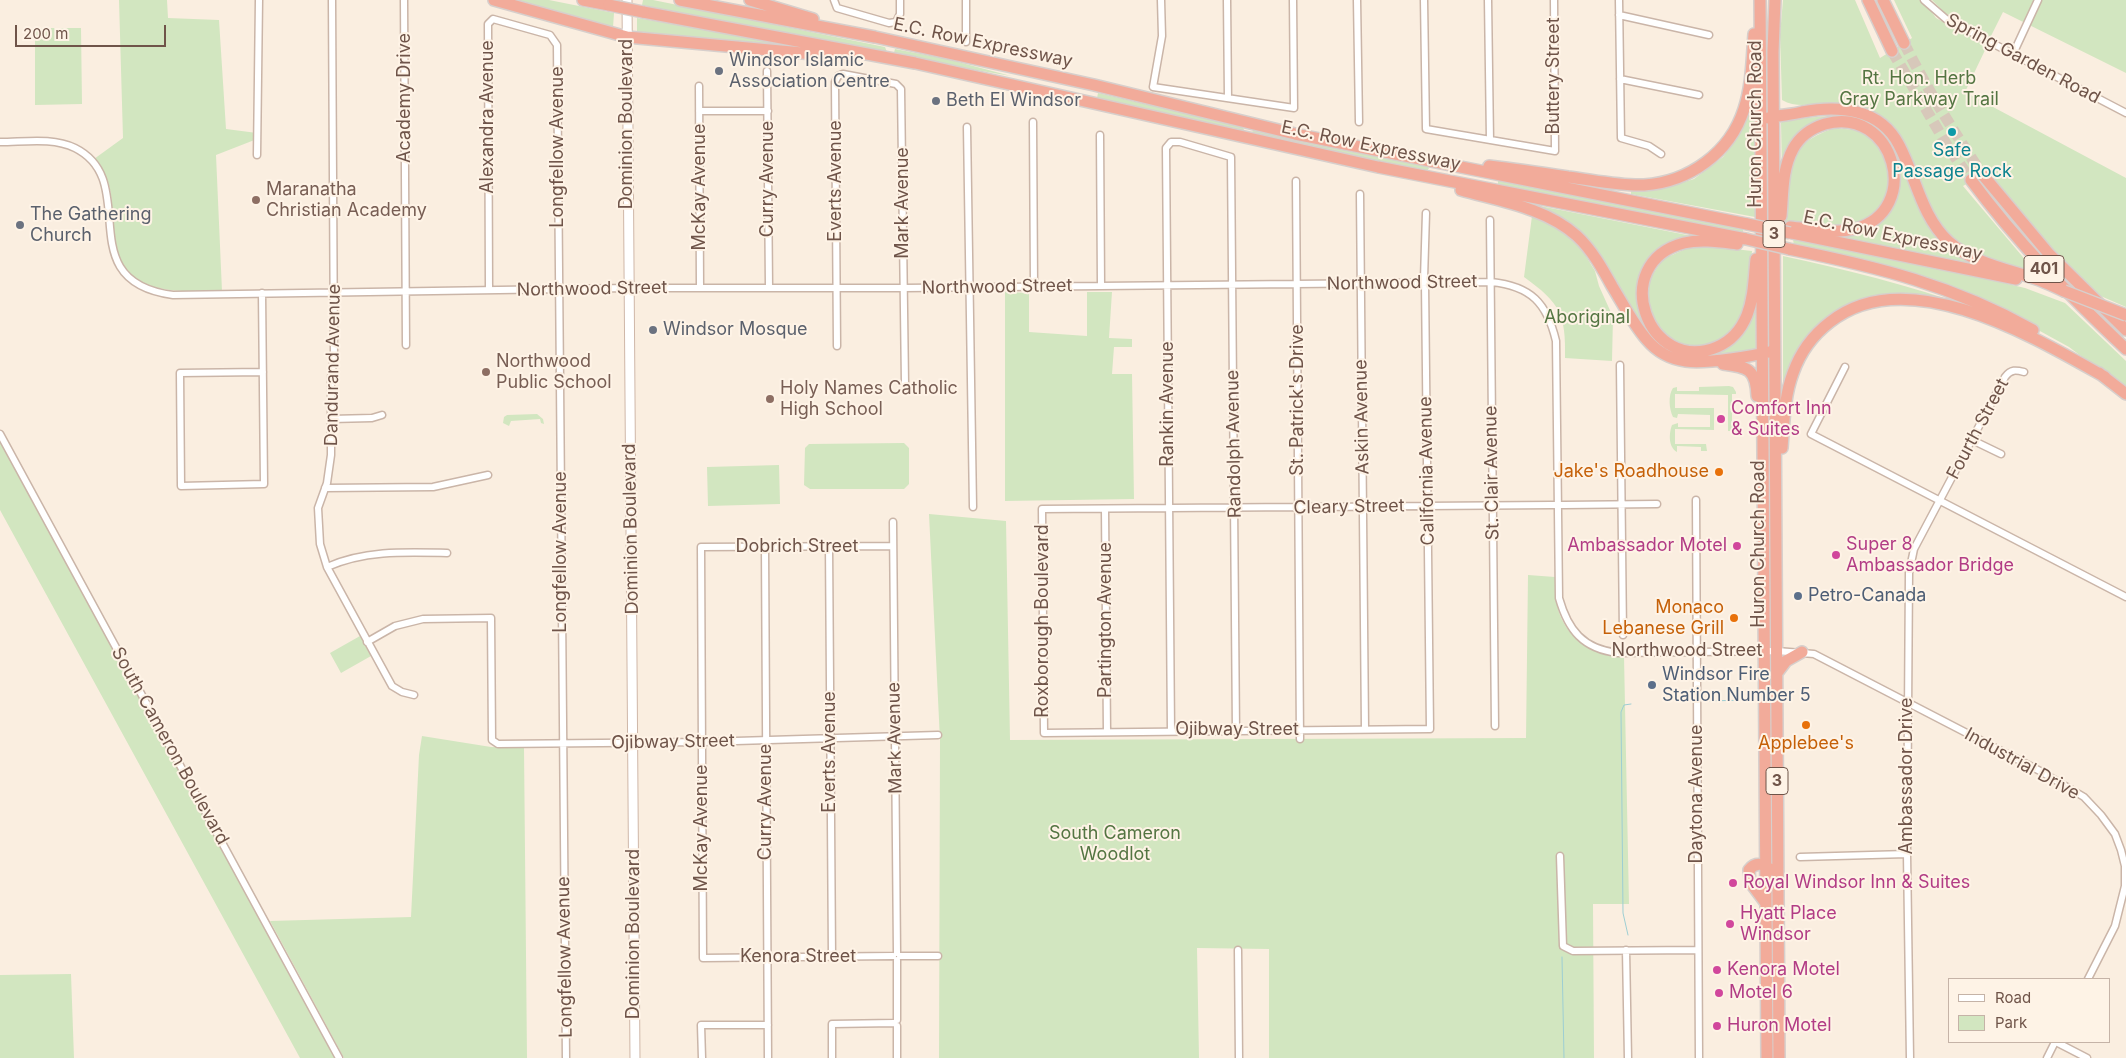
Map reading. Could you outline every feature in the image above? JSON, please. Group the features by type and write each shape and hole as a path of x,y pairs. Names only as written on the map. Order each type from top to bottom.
{"highway":[{"path":"494,0 627,37 915,63"},
{"name":"E.C. Row Expressway","path":"583,0 915,63 1378,166 1888,270 1943,288 2018,322 2067,350 2126,394"},
{"name":"E.C. Row Expressway","path":"680,0 875,37 1094,86 1295,134 1400,156 1748,224 1763,222 1790,230 2030,280"},
{"path":"750,0 875,37"},
{"name":"Huron Church Road","path":"1775,0 1773,28 1778,1058"},
{"path":"1868,0 1892,51"},
{"path":"1883,0 1904,43"},
{"path":"1400,156 1436,158 1621,184 1651,184 1678,178 1699,168 1717,154 1730,138 1740,121 1749,90 1755,29 1760,1"},
{"name":"Huron Church Road","path":"1760,1 1763,222 1766,1058"},
{"path":"1774,94 1776,101 1785,108 1853,111 1878,121 1888,130 1899,145 1922,203 1942,235 1958,249 1975,258 2030,280 2126,315"},
{"path":"1762,121 1811,110"},
{"path":"1774,262 1785,175 1790,155 1797,143 1813,129 1835,122 1855,124 1869,130 1888,150 1894,173 1891,197 1882,212 1863,225 1844,230 1790,230"},
{"path":"1378,166 1524,208 1559,223 1577,236 1590,250 1640,331 1653,347 1675,360 1694,363 1707,362 1775,351"},
{"name":"401","path":"1982,174 2049,254 2126,330"},
{"name":"401","path":"1971,180 2011,232 2040,265 2126,349"},
{"path":"1746,242 1704,241 1683,243 1667,250 1655,261 1646,275 1642,298 1644,314 1657,334 1676,347 1698,351 1720,346 1739,330 1750,306 1763,222"},
{"path":"1776,490 1782,456 1788,393 1798,362 1807,346 1826,326 1843,313 1865,304 1884,300 1909,299 1977,315 2038,340 2105,377"},
{"path":"1707,362 1739,366 1752,374 1756,383 1758,419 1764,439"},
{"path":"1777,673 1786,661 1802,652"},
{"path":"1766,902 1750,882 1749,875 1754,865 1766,865 1774,874 1778,888"}],"street":[{"path":"257,155 259,0"},
{"name":"Dandurand Avenue","path":"332,0 334,356 331,378 331,455 325,488 318,508 320,544 327,567 392,686 402,692 414,695"},
{"name":"Academy Drive","path":"404,0 406,345"},
{"name":"Dominion Boulevard","path":"627,0 635,1058"},
{"path":"834,0 837,8 844,11 889,23 896,22 900,14 900,0"},
{"path":"966,0 966,42"},
{"path":"1161,0 1162,36 1153,87 1294,108 1293,0"},
{"path":"1227,0 1228,98"},
{"path":"1357,0 1359,122"},
{"path":"1424,0 1426,129 1490,140 1488,0"},
{"name":"Buttery Street","path":"1490,140 1555,151 1554,0"},
{"path":"1619,0 1621,138 1649,146 1661,154"},
{"name":"Spring Garden Road","path":"1924,0 1946,18 2126,113"},
{"path":"2014,54 2038,0"},
{"path":"1619,15 1709,35"},
{"name":"Alexandra Avenue","path":"489,290 488,24 493,19 500,20 550,35 557,45"},
{"name":"Longfellow Avenue","path":"557,45 566,1058"},
{"name":"Curry Avenue","path":"767,71 769,288"},
{"name":"Everts Avenue","path":"837,346 835,82 838,76 844,74 896,84"},
{"path":"1620,79 1699,96"},
{"name":"Mark Avenue","path":"896,84 901,90 902,102 905,384"},
{"name":"McKay Avenue","path":"699,86 700,288"},
{"path":"699,111 768,111"},
{"path":"1033,122 1034,286"},
{"path":"967,127 968,287 972,349 973,507"},
{"path":"1100,135 1101,286"},
{"name":"Northwood Street","path":"0,142 55,142 76,148 90,159 100,174 106,188 110,238 113,253 122,269 143,288 173,295 629,288 904,288 1491,282 1515,286 1528,293 1541,305 1551,321 1556,342 1559,598 1567,622 1573,632 1587,644 1605,652 1777,652"},
{"name":"Rankin Avenue","path":"1171,730 1166,148 1171,142 1180,142 1231,157"},
{"name":"Randolph Avenue","path":"1231,157 1236,731"},
{"name":"St. Patrick's Drive","path":"1296,181 1300,740"},
{"name":"Askin Avenue","path":"1360,194 1365,729"},
{"name":"California Avenue","path":"1426,213 1425,283 1430,729"},
{"name":"St. Clair Avenue","path":"1490,220 1495,726"},
{"path":"262,293 263,372 264,484 182,486 180,373 263,372"},
{"path":"1620,365 1623,635"},
{"path":"1845,367 1811,434 2126,597"},
{"name":"Fourth Street","path":"1940,501 2005,377 2009,372 2015,370 2024,372"},
{"path":"331,419 372,418 382,415"},
{"name":"South Cameron Boulevard","path":"0,434 340,1058"},
{"path":"1972,440 2001,454"},
{"path":"325,488 434,486 488,475"},
{"name":"Daytona Avenue","path":"1696,500 1699,1058"},
{"name":"Ambassador Drive","path":"1910,1058 1907,854 1909,573 1914,549 1940,501"},
{"name":"Cleary Street","path":"1042,510 1657,504"},
{"name":"Partington Avenue","path":"1105,509 1107,732"},
{"name":"Roxborough Boulevard","path":"1042,510 1044,733"},
{"name":"Mark Avenue","path":"893,522 897,1058"},
{"name":"Everts Avenue","path":"829,546 832,957"},
{"name":"Dobrich Street","path":"701,547 893,546"},
{"name":"McKay Avenue","path":"701,547 703,958"},
{"name":"Curry Avenue","path":"765,547 768,1058"},
{"path":"327,567 364,556 390,552 447,552"},
{"name":"Ojibway Street","path":"367,642 395,626 424,619 491,618 492,740 498,744 702,742 938,735"},
{"name":"Industrial Drive","path":"1777,652 1814,654 2040,771 2084,797 2115,834 2125,866 2125,886 2115,926 2089,978"},
{"name":"Ojibway Street","path":"1044,733 1171,730 1430,729"},
{"path":"1800,857 1907,854"},
{"path":"1560,856 1562,938 1564,946 1573,951 1698,950"},
{"path":"1238,950 1239,1058"},
{"path":"1626,950 1628,1058"},
{"name":"Kenora Street","path":"703,958 938,956"},
{"path":"832,1058 832,1024 896,1023"},
{"path":"702,1058 701,1025 768,1025"},
{"path":"2047,1058 2055,1043"},
{"path":"2058,1043 2087,1058"}],"green space":[{"path":"119,0 167,0 168,18 219,20 226,129 257,133 257,139 216,155 222,291 169,290 153,286 138,280 126,270 117,256 113,236 110,188 94,159 123,138"},
{"path":"505,0 549,0 614,13 613,28"},
{"path":"643,0 653,0 885,47 887,52 883,54 642,5"},
{"name":"Rt. Hon. Herb Gray Parkway Trail","path":"1783,0 1855,0 1880,58 1912,38 1894,0 1923,0 1936,18 1987,46 1965,92 2126,178 2126,307 2096,294 2050,249 1988,171 1963,186 2038,275 1980,254 1964,246 1951,235 1939,221 1929,204 1911,158 1899,137 1834,105 1801,105 1782,100 1780,35"},
{"path":"1932,0 2126,0 2126,73 2003,12 1990,38 1945,13"},
{"path":"637,18 748,37 791,47 640,32 637,31"},
{"path":"35,28 81,28 82,104 35,105"},
{"path":"895,49 947,59 1011,76 893,56"},
{"path":"1754,83 1755,217 1631,194 1631,189 1665,188 1694,179 1723,157 1742,129"},
{"path":"1098,93 1243,127 1245,133 1195,123 1097,98"},
{"path":"1839,115 1854,117 1882,130 1894,143 1924,216 1977,262 1976,266 1841,239 1840,235 1857,235 1873,228 1884,218 1892,205 1897,190 1898,174 1896,159 1890,145 1875,132 1820,122 1782,170 1781,123 1783,120"},
{"path":"1835,128 1855,130 1870,136 1883,150 1890,163 1888,195 1878,212 1848,227 1825,228 1785,223 1789,176 1797,153 1805,143"},
{"path":"1256,130 1426,165 1429,168 1426,173 1252,137 1251,132"},
{"path":"1498,180 1743,228 1743,235 1498,188"},
{"path":"1525,203 1697,237 1648,266 1644,321 1683,353 1698,356 1706,355 1723,350 1742,335 1747,328 1755,303 1756,351 1706,360 1671,355 1646,334 1595,252"},
{"name":"Aboriginal","path":"1532,216 1561,230 1581,248 1595,271 1599,286 1613,317 1612,361 1565,358 1564,330 1558,311 1546,294 1524,277"},
{"path":"1793,239 1948,270 2025,288 2065,303 2126,361 2126,390 2069,347 2009,314 1794,246"},
{"path":"1690,247 1717,247 1752,251 1748,298 1742,322 1728,338 1700,349 1670,341 1651,320 1647,290 1653,274 1663,259"},
{"path":"1783,256 1878,278 1970,307 1886,296 1813,335 1783,405"},
{"path":"1005,292 1029,293 1029,332 1087,336 1087,292 1112,292 1109,338 1132,339 1132,347 1114,347 1112,374 1132,374 1134,499 1005,501"},
{"path":"1677,387 1677,391 1699,391 1699,387 1733,387 1736,392 1736,394 1732,394 1732,431 1728,431 1728,395 1675,394 1675,408 1714,408 1714,430 1675,429 1675,444 1706,444 1707,451 1701,451 1701,447 1677,446 1677,452 1674,450 1670,440 1672,425 1678,423 1678,427 1710,427 1710,415 1678,414 1677,418 1673,417 1670,394 1673,388"},
{"path":"537,414 543,419 544,424 541,423 540,419 511,421 509,426 503,423 504,417 507,415"},
{"path":"0,442 336,1058 300,1058 0,510"},
{"path":"904,443 909,448 909,484 904,489 810,489 804,485 805,448 809,444"},
{"path":"779,465 780,504 708,506 707,467"},
{"name":"South Cameron Woodlot","path":"929,514 1006,521 1010,740 1526,738 1528,575 1555,577 1558,610 1570,633 1595,651 1614,656 1624,656 1629,904 1593,904 1594,1058 1269,1058 1269,949 1197,948 1199,1058 939,1058 940,740"},
{"path":"360,636 371,656 341,673 330,653"},
{"path":"422,736 491,747 524,748 527,1058 344,1058 270,921 411,917 419,755"},
{"path":"71,974 74,1058 0,1058 0,975"}],"waterway":[{"path":"1702,701 1755,700"},
{"path":"1628,935 1623,913 1621,712 1624,705 1631,704"},
{"path":"1562,957 1564,1058"}],"tunnel":[{"path":"1904,43 1941,110 1982,174"},
{"path":"1892,51 1948,147 1971,180"}],"place":[{"name":"Windsor Islamic Association Centre","path":"719,71"},
{"name":"Beth El Windsor","path":"936,101"},
{"name":"Safe Passage Rock","path":"1952,132"},
{"name":"Maranatha Christian Academy","path":"256,200"},
{"name":"The Gathering Church","path":"20,225"},
{"name":"Windsor Mosque","path":"653,330"},
{"name":"Northwood Public School","path":"486,372"},
{"name":"Holy Names Catholic High School","path":"770,399"},
{"name":"Comfort Inn & Suites","path":"1721,419"},
{"name":"Jake's Roadhouse","path":"1719,472"},
{"name":"Ambassador Motel","path":"1737,546"},
{"name":"Super 8 Ambassador Bridge","path":"1836,555"},
{"name":"Petro-Canada","path":"1798,596"},
{"name":"Monaco Lebanese Grill","path":"1734,618"},
{"name":"Windsor Fire Station Number 5","path":"1652,685"},
{"name":"Applebee's","path":"1806,725"},
{"name":"Royal Windsor Inn & Suites","path":"1733,883"},
{"name":"Hyatt Place Windsor","path":"1730,924"},
{"name":"Kenora Motel","path":"1717,970"},
{"name":"Motel 6","path":"1719,993"},
{"name":"Huron Motel","path":"1717,1026"}]}
